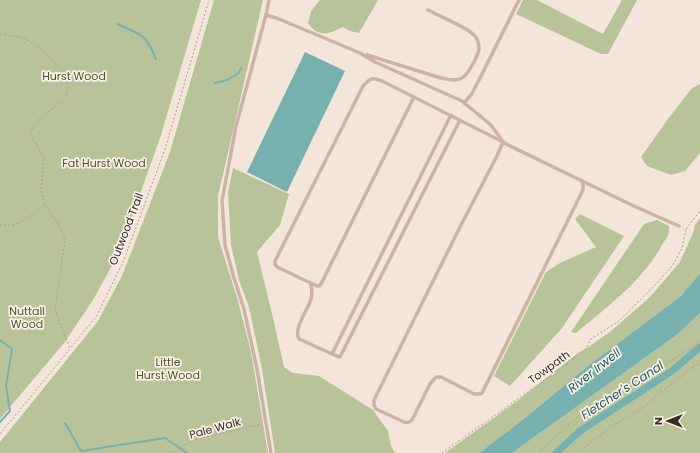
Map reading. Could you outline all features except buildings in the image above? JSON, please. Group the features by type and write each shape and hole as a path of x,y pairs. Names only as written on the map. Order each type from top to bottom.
{"lane":[{"path":"269,0 236,126 222,201 225,245 244,309 258,369 271,453"},
{"path":"464,103 471,95 477,84 519,0"},
{"path":"266,15 360,53 400,66 441,78 453,80 463,78 467,75 479,52 477,38 467,30 428,10"},
{"path":"360,53 375,62 464,103 491,125 503,142"},
{"path":"414,97 321,284 319,286 311,283 276,266 275,261 362,86 372,78 376,78 451,115 504,143 636,207 679,226"},
{"path":"332,354 451,115"},
{"path":"311,283 311,300 298,327 297,336 299,339 340,357 460,120"},
{"path":"503,142 374,400 376,409 404,422 410,422 430,384 436,377 442,377 474,394 482,394 583,190 581,180"}],"path":[{"name":"Outwood Trail","path":"0,434 96,318 124,260 165,149 209,0"},
{"path":"0,34 23,38 33,43 44,51 65,75 68,89 65,98 35,123 30,134 44,157 41,190 45,204 52,218 59,225 65,239 55,309 70,349"},
{"path":"0,225 3,226 20,223 45,204"},
{"path":"679,226 686,230 700,211"},
{"name":"Towpath","path":"442,453 585,350 590,339 619,321 673,265 682,248 686,230"},
{"path":"538,453 588,408 616,396 659,369 700,340"},
{"path":"577,453 614,424 639,410 700,362"},
{"name":"Pale Walk","path":"171,453 193,440 266,423"}],"green space":[{"name":"Hurst Wood","path":"0,0 201,0 161,135 120,251 93,300 64,343 0,419"},
{"name":"Little Hurst Wood","path":"214,0 263,0 218,196 218,237 238,301 251,352 268,453 0,453 0,442 98,321 122,276 170,152"},
{"path":"320,0 378,0 359,33 350,31 343,27 328,33 320,33 312,28 308,23 311,11"},
{"path":"523,0 537,0 603,34 622,0 637,0 608,54 601,54 516,14"},
{"path":"700,84 700,153 685,171 671,175 647,166 641,157 692,88"},
{"path":"233,168 289,194 280,225 257,252 284,367 293,373 319,376 373,410 388,431 391,446 395,453 275,453 262,369 249,307 239,280 231,245 228,192"},
{"path":"580,214 624,236 562,328 510,386 494,376 546,272 560,263 596,247 575,219"},
{"path":"700,218 700,273 681,296 589,365 525,418 479,453 445,453 517,401 578,353 611,331 650,297 680,262 695,225"},
{"path":"657,220 669,226 669,233 655,257 624,292 576,333 571,332 644,224"},
{"path":"700,313 700,453 512,453 678,334"}],"water":[{"path":"305,52 345,71 287,192 247,172"},
{"name":"River Irwell","path":"700,273 700,313 678,334 512,453 479,453 525,418 589,365 681,296"}],"waterway":[{"path":"117,24 142,36 149,44 156,59"},
{"path":"215,83 235,76 241,68"},
{"path":"0,340 12,349 6,386 10,411 0,422"},
{"name":"Fletcher's Canal","path":"556,453 580,431 672,371 700,347"},
{"path":"65,423 81,451 165,438 187,453"}],"park label":[{"name":"Fat Hurst Wood","path":"104,163"},
{"name":"Nuttall Wood","path":"27,317"}]}
